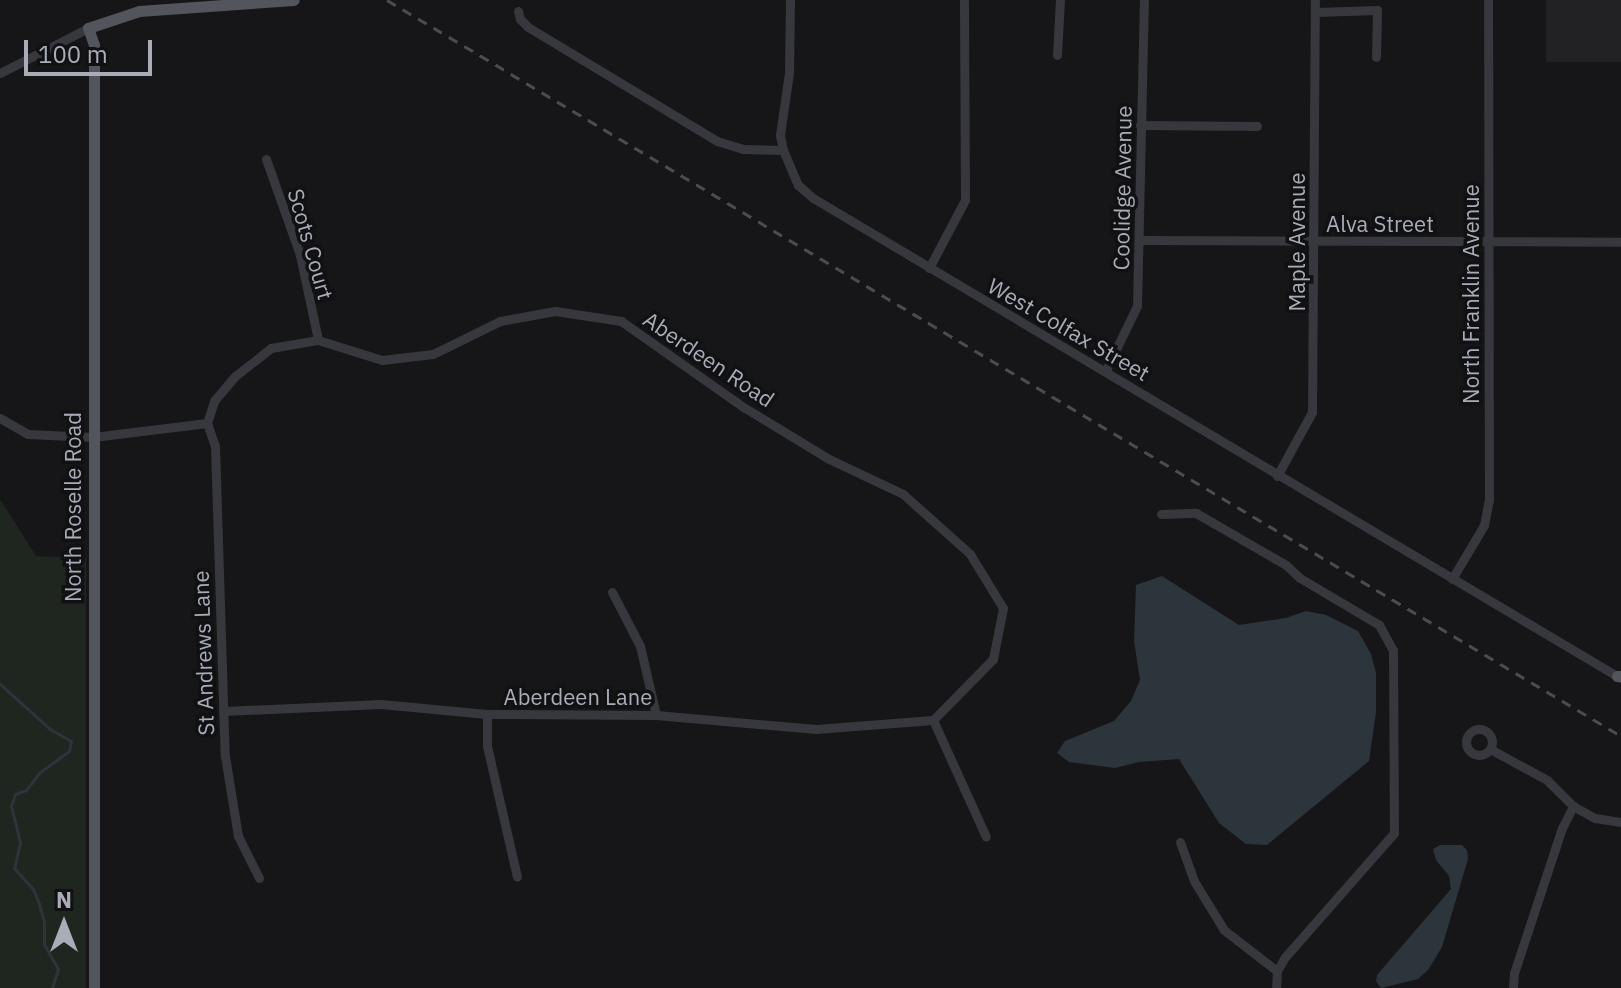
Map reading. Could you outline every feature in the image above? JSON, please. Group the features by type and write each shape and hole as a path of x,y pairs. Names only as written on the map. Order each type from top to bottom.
{"main road":[{"path":"88,28 139,11 216,2 232,7 294,0"},
{"name":"North Roselle Road","path":"88,28 94,45 94,988"}],"street":[{"path":"518,11 520,19 528,27 717,141 743,149 783,150 780,126 788,83 790,0"},
{"path":"929,268 965,200 964,0"},
{"path":"1057,55 1060,0"},
{"name":"Coolidge Avenue","path":"1106,370 1137,306 1144,0"},
{"name":"Maple Avenue","path":"1277,476 1312,412 1315,0"},
{"name":"North Franklin Avenue","path":"1452,579 1484,525 1489,500 1488,0"},
{"path":"1315,12 1377,10 1376,57"},
{"path":"0,73 88,28"},
{"path":"1140,125 1257,126"},
{"name":"West Colfax Street","path":"783,150 798,185 813,198 1620,677"},
{"name":"Scots Court","path":"266,159 300,255 318,340"},
{"name":"Alva Street","path":"1140,240 1621,242"},
{"name":"Aberdeen Road","path":"207,423 214,401 234,377 271,348 318,340 382,360 433,354 500,321 555,311 621,321 757,415 829,459 903,494 970,554 1003,608 993,659 933,720"},
{"path":"0,418 28,434 93,437 207,423"},
{"name":"St Andrews Lane","path":"207,423 215,446 225,756 235,825 259,878"},
{"path":"1161,514 1196,513 1286,565 1300,578 1379,625 1393,650 1394,833 1285,957 1277,971 1276,988"},
{"path":"612,592 640,646 656,715"},
{"name":"Aberdeen Lane","path":"223,711 381,704 487,714 656,715 816,729 933,720"},
{"path":"487,714 487,746 517,877"},
{"path":"933,720 986,837"},
{"path":"1490,749 1547,780 1573,806 1595,818 1621,822"},
{"path":"1513,988 1514,973 1562,828 1573,806"},
{"path":"1180,842 1194,881 1224,930 1277,971"}],"shaded area":[{"path":"1546,0 1621,0 1621,62 1546,62"},
{"path":"0,499 36,556 86,558 86,988 0,988"},
{"path":"1162,576 1239,625 1286,618 1306,611 1326,615 1358,631 1371,654 1376,673 1376,712 1369,761 1267,845 1246,844 1219,823 1179,759 1139,762 1115,768 1069,762 1057,753 1065,741 1114,721 1131,701 1140,680 1134,641 1136,585"},
{"path":"1440,845 1462,845 1467,850 1468,859 1442,947 1428,970 1418,979 1381,988 1376,981 1377,975 1451,889 1449,876 1436,860 1433,849"}],"waterway":[{"path":"0,684 50,729 71,741 69,751 40,772 26,790 15,794 11,806 20,843 14,868 33,889 39,904 44,922 44,944 58,969 52,988"}],"railway":[{"path":"387,0 1621,736"}]}
